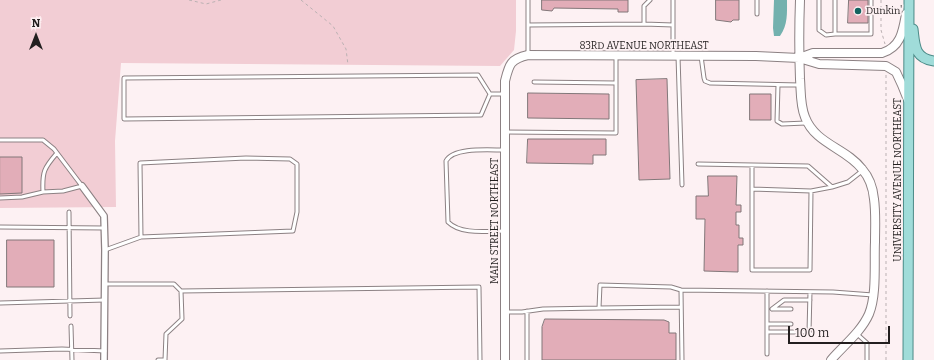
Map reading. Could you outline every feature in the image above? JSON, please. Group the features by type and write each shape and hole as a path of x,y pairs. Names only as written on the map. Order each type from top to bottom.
{"main road":[{"path":"909,0 916,49 922,58 934,61"},
{"name":"UNIVERSITY AVENUE NORTHEAST","path":"908,360 909,0"}],"street":[{"path":"800,0 800,85 802,106 807,123 814,133 824,141 847,154 864,170 871,184 874,200 873,295 869,314 856,334 832,360"},
{"path":"890,46 899,41 903,32 909,0"},
{"name":"83RD AVENUE NORTHEAST","path":"799,58 813,53 882,53 890,46"},
{"name":"83RD AVENUE NORTHEAST","path":"505,81 512,61 518,57 528,55 799,58 819,64 877,65 888,69"},
{"path":"888,69 896,72 909,104"},
{"name":"MAIN STREET NORTHEAST","path":"505,81 505,360"},
{"path":"82,186 104,216 104,360"}],"lane":[{"path":"528,0 528,55"},
{"path":"644,24 644,6 650,0"},
{"path":"673,0 673,25 676,56 682,185"},
{"path":"756,0 757,14"},
{"path":"819,0 819,30 826,35 871,34 871,0"},
{"path":"835,0 835,34"},
{"path":"528,25 673,25"},
{"path":"505,132 616,133 616,56"},
{"path":"701,56 704,78 705,81 710,83 800,85"},
{"path":"478,75 490,94 481,116 124,119 124,78 478,75"},
{"path":"534,82 616,83"},
{"path":"778,85 778,121 782,124 807,123"},
{"path":"490,94 505,94"},
{"path":"0,140 43,140 56,153 82,186 43,192 22,198 0,198"},
{"path":"505,150 457,152 449,157 446,162 448,222 460,229 505,231"},
{"path":"43,192 42,179 44,169 56,153"},
{"path":"105,250 142,237 294,231 297,212 296,164 290,159 246,158 140,163 142,237"},
{"path":"698,164 808,166 832,187"},
{"path":"752,165 752,270 810,270 811,191"},
{"path":"752,189 811,191 848,182 864,170"},
{"path":"69,212 70,316"},
{"path":"0,227 104,228"},
{"path":"105,284 174,284 181,291 182,319 166,334 165,360 158,360"},
{"path":"599,308 600,285 672,287 681,290 810,292 873,295"},
{"path":"181,291 479,287 480,360"},
{"path":"681,290 682,360"},
{"path":"767,291 767,354"},
{"path":"768,332 810,333 810,292"},
{"path":"0,303 105,300"},
{"path":"772,309 784,300 810,300"},
{"path":"505,312 543,309 682,307"},
{"path":"767,309 791,310"},
{"path":"804,310 809,310"},
{"path":"527,311 527,360"},
{"path":"768,324 791,324"},
{"path":"803,324 809,324"},
{"path":"70,326 72,360"},
{"path":"856,334 867,343 867,360"},
{"path":"0,351 72,349 104,351"}],"path":[{"path":"189,0 206,4 221,0"},
{"path":"301,0 333,26 346,48 348,64"},
{"path":"881,0 881,30 890,46"},
{"path":"886,360 888,69"}],"shaded area":[{"path":"0,0 516,0 516,31 514,50 500,66 121,63 115,141 116,207 0,208"}],"water":[{"path":"774,0 787,0 786,23 780,36 774,36"}],"building":[{"path":"542,0 628,0 628,12 618,12 618,9 554,8 552,11 542,10"},
{"path":"716,0 739,0 739,20 733,20 731,22 716,20"},
{"name":"Dunkin'","path":"849,0 868,0 868,23 848,23"},
{"path":"667,79 670,179 639,180 636,80"},
{"path":"528,93 609,94 609,119 528,118"},
{"path":"750,94 771,94 771,120 750,120"},
{"path":"528,139 606,139 606,155 593,155 593,164 527,163"},
{"path":"0,157 22,157 22,193 0,194"},
{"path":"708,176 737,176 736,205 741,205 741,212 736,212 736,225 739,225 739,238 743,238 743,245 738,245 738,272 704,271 705,219 696,219 696,196 708,196"},
{"path":"7,240 54,240 54,287 7,287"},
{"path":"545,319 664,320 669,322 669,333 676,333 676,360 542,360 542,327"}],"place":[{"name":"Dunkin'","path":"858,11"}]}
